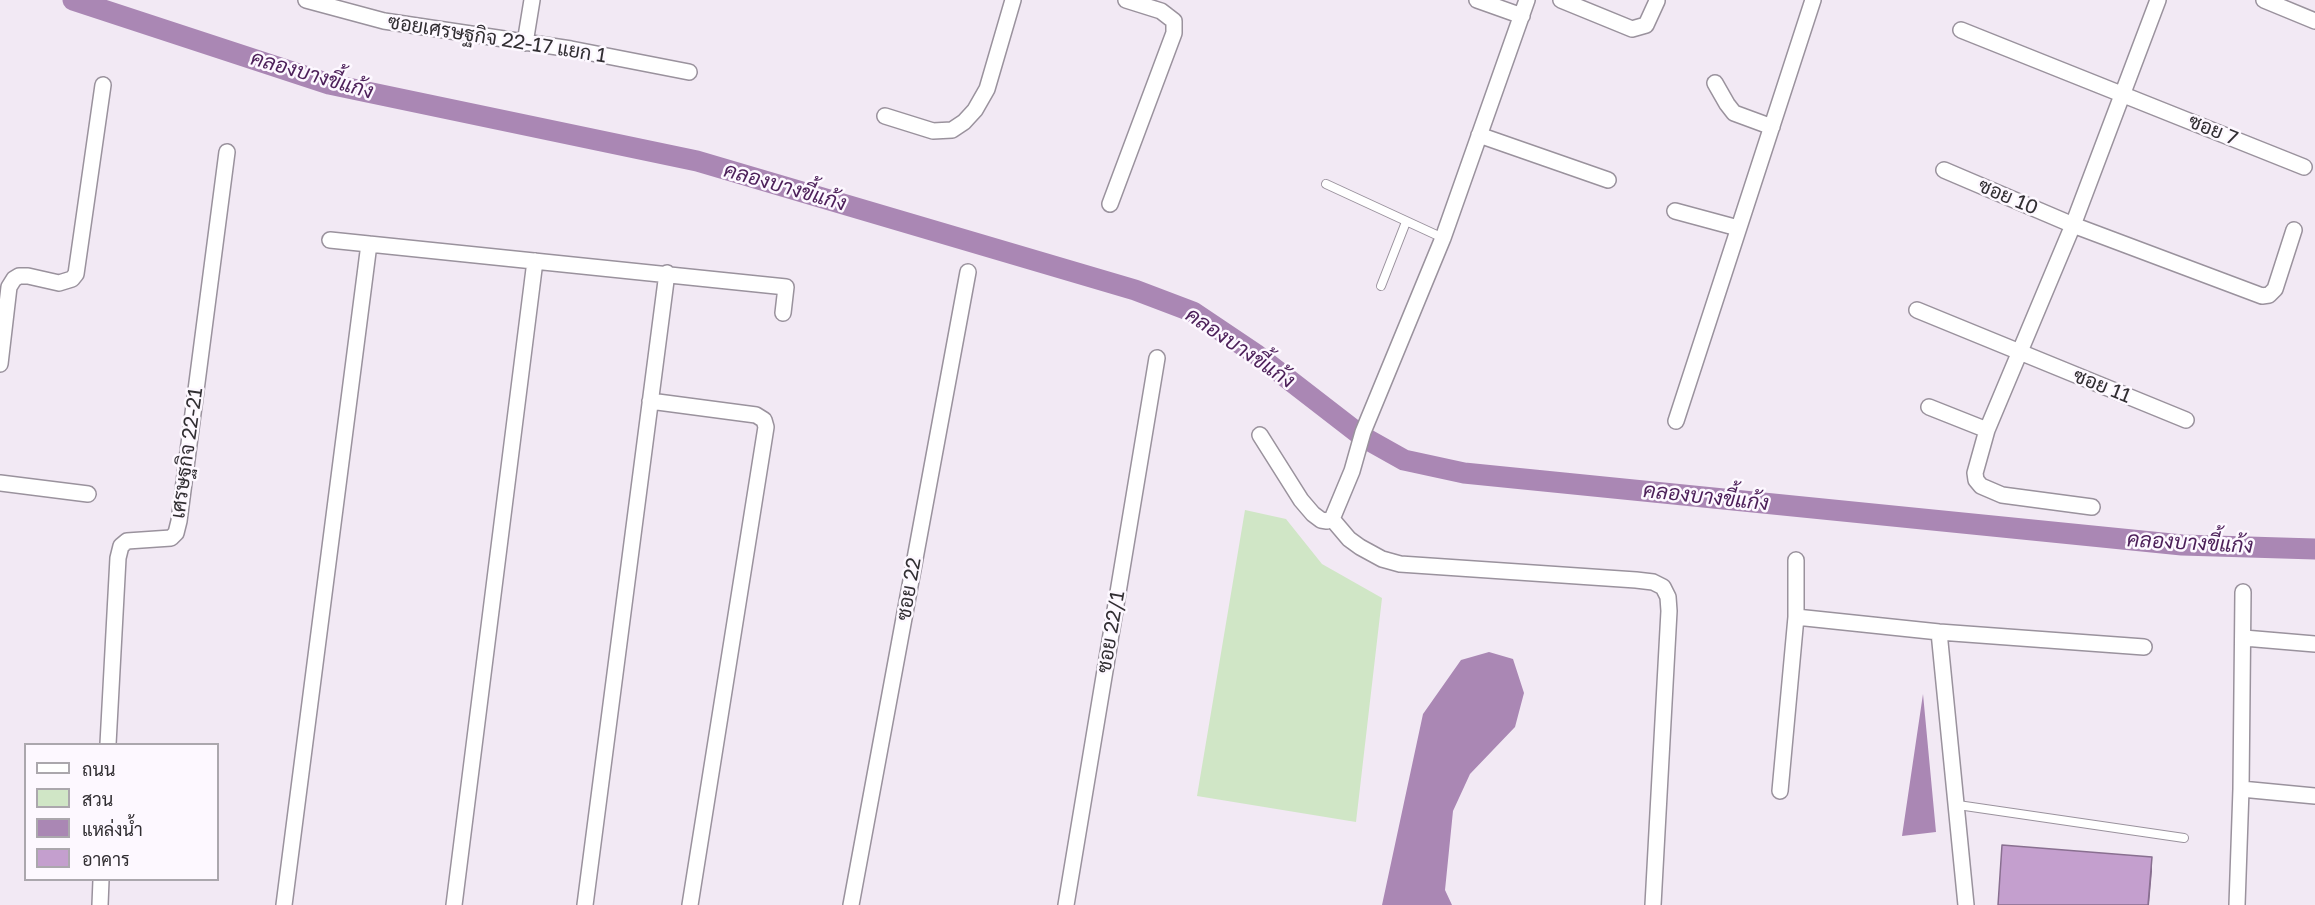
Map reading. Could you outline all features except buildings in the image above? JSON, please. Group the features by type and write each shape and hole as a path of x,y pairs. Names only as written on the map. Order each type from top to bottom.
{"street":[{"name":"ซอยเศรษฐกิจ 22-17 แยก 1","path":"306,0 384,21 571,50 689,72"},
{"path":"525,43 532,0"},
{"path":"885,116 933,131 952,130 964,122 975,110 987,88 1013,0"},
{"path":"1110,204 1174,33 1174,21 1161,11 1126,0"},
{"path":"1477,0 1522,16"},
{"path":"1260,435 1301,500 1313,514 1321,520 1332,519 1352,471 1363,432 1443,238 1527,0"},
{"path":"1561,0 1632,29 1646,25 1657,1"},
{"path":"1676,421 1813,0"},
{"path":"2092,507 2002,495 1981,486 1976,480 1975,473 1987,429 2073,225 2158,0"},
{"path":"2264,0 2315,21"},
{"name":"ซอย 7","path":"1961,30 2304,167"},
{"path":"1715,82 1734,113 1772,127"},
{"path":"0,364 4,294 9,287 19,276 59,283 72,279 76,274 103,85"},
{"path":"1479,135 1608,180"},
{"name":"เศรษฐกิจ 22-21","path":"108,743 118,558 121,546 127,541 166,540 176,533 227,152"},
{"name":"ซอย 10","path":"1944,170 2073,225 2262,296 2269,295 2275,290 2294,230"},
{"path":"1675,211 1738,228"},
{"path":"330,240 786,287 783,313"},
{"path":"284,905 369,244"},
{"path":"454,905 535,261"},
{"name":"ซอย 22","path":"851,905 968,272"},
{"path":"585,905 667,273"},
{"name":"ซอย 11","path":"1917,310 2186,420"},
{"name":"ซอย 22/1","path":"1066,905 1157,358"},
{"path":"650,401 756,415 764,420 766,427 690,905"},
{"path":"1929,407 1987,429"},
{"path":"0,483 88,494"},
{"path":"1332,519 1349,539 1360,547 1382,559 1400,564 1636,580 1653,582 1663,587 1668,597 1669,611 1653,905"},
{"path":"1780,791 1796,616 1796,560"},
{"path":"2236,905 2241,789 2243,592"},
{"path":"1796,616 1939,632 2144,647"},
{"path":"1939,632 1958,805 1966,905"},
{"path":"2244,638 2315,644"},
{"path":"2241,789 2315,795"},
{"path":"100,905 101,881"}],"lane":[{"path":"1326,184 1443,238"},
{"path":"1381,286 1406,222"},
{"path":"1958,805 2184,838"}],"green space":[{"path":"1245,510 1286,519 1322,564 1382,598 1356,822 1197,796"}],"water":[{"path":"1489,652 1513,659 1524,693 1515,727 1470,774 1453,811 1445,890 1452,905 1382,905 1423,714 1461,660"},
{"path":"1923,694 1936,832 1902,836"}],"waterway":[{"name":"คลองบางขี้แก้ง","path":"73,0 329,84 697,161 1135,290 1193,312 1257,355 1363,437 1404,460 1464,473 2182,545 2315,549"}]}
